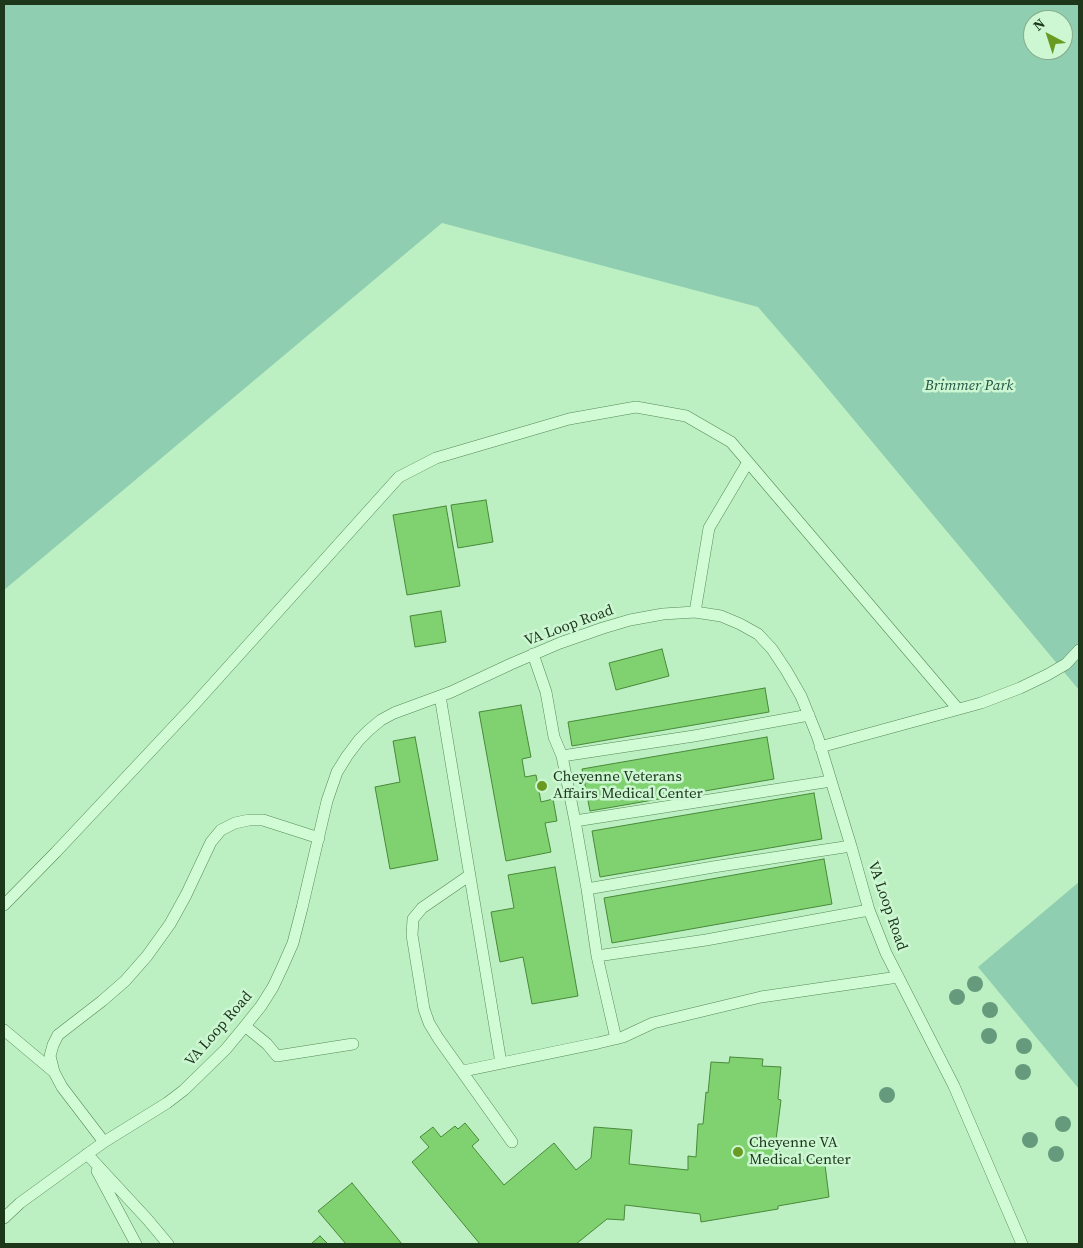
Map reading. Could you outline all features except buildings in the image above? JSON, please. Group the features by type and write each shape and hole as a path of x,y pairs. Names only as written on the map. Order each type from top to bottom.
{"lane":[{"path":"4,905 193,706 399,477 436,458 570,419 636,407 686,416 731,442 958,710"},
{"path":"695,612 709,528 748,462"},
{"name":"VA Loop Road","path":"4,1218 20,1203 104,1142 173,1099 206,1069 261,1006 273,987 293,943 327,801 337,772 358,740 381,720 394,713 440,696 560,643 630,620 663,614 695,612 721,616 758,634 772,649 801,696 820,746 869,910 886,953 954,1086 1022,1244"},
{"path":"820,746 981,703 1047,675 1066,664 1079,650"},
{"path":"533,654 546,692 554,737 562,756 587,889 597,956 616,1039"},
{"path":"440,696 501,1063"},
{"path":"562,756 809,716"},
{"path":"575,821 831,781"},
{"path":"104,1142 62,1087 54,1072 50,1056 58,1036 102,1001 147,956 170,924 211,842 221,830 235,823 263,820 318,838"},
{"path":"587,889 851,846"},
{"path":"470,875 422,908 413,919 412,935 424,1009 429,1023 512,1142"},
{"path":"597,956 706,940 869,910"},
{"path":"462,1071 616,1039 653,1023 761,997 898,977"},
{"path":"245,1026 267,1044 277,1056 353,1044"},
{"path":"4,1030 54,1072"},
{"path":"87,1154 136,1244"},
{"path":"87,1154 168,1244"}],"green space":[{"name":"Brimmer Park","path":"4,4 1079,4 1079,690 758,307 442,223 4,590"},
{"path":"1079,882 1079,1089 978,967"}],"place":[{"name":"Cheyenne Veterans Affairs Medical Center","path":"542,786"},
{"name":"Cheyenne VA Medical Center","path":"738,1152"}]}
